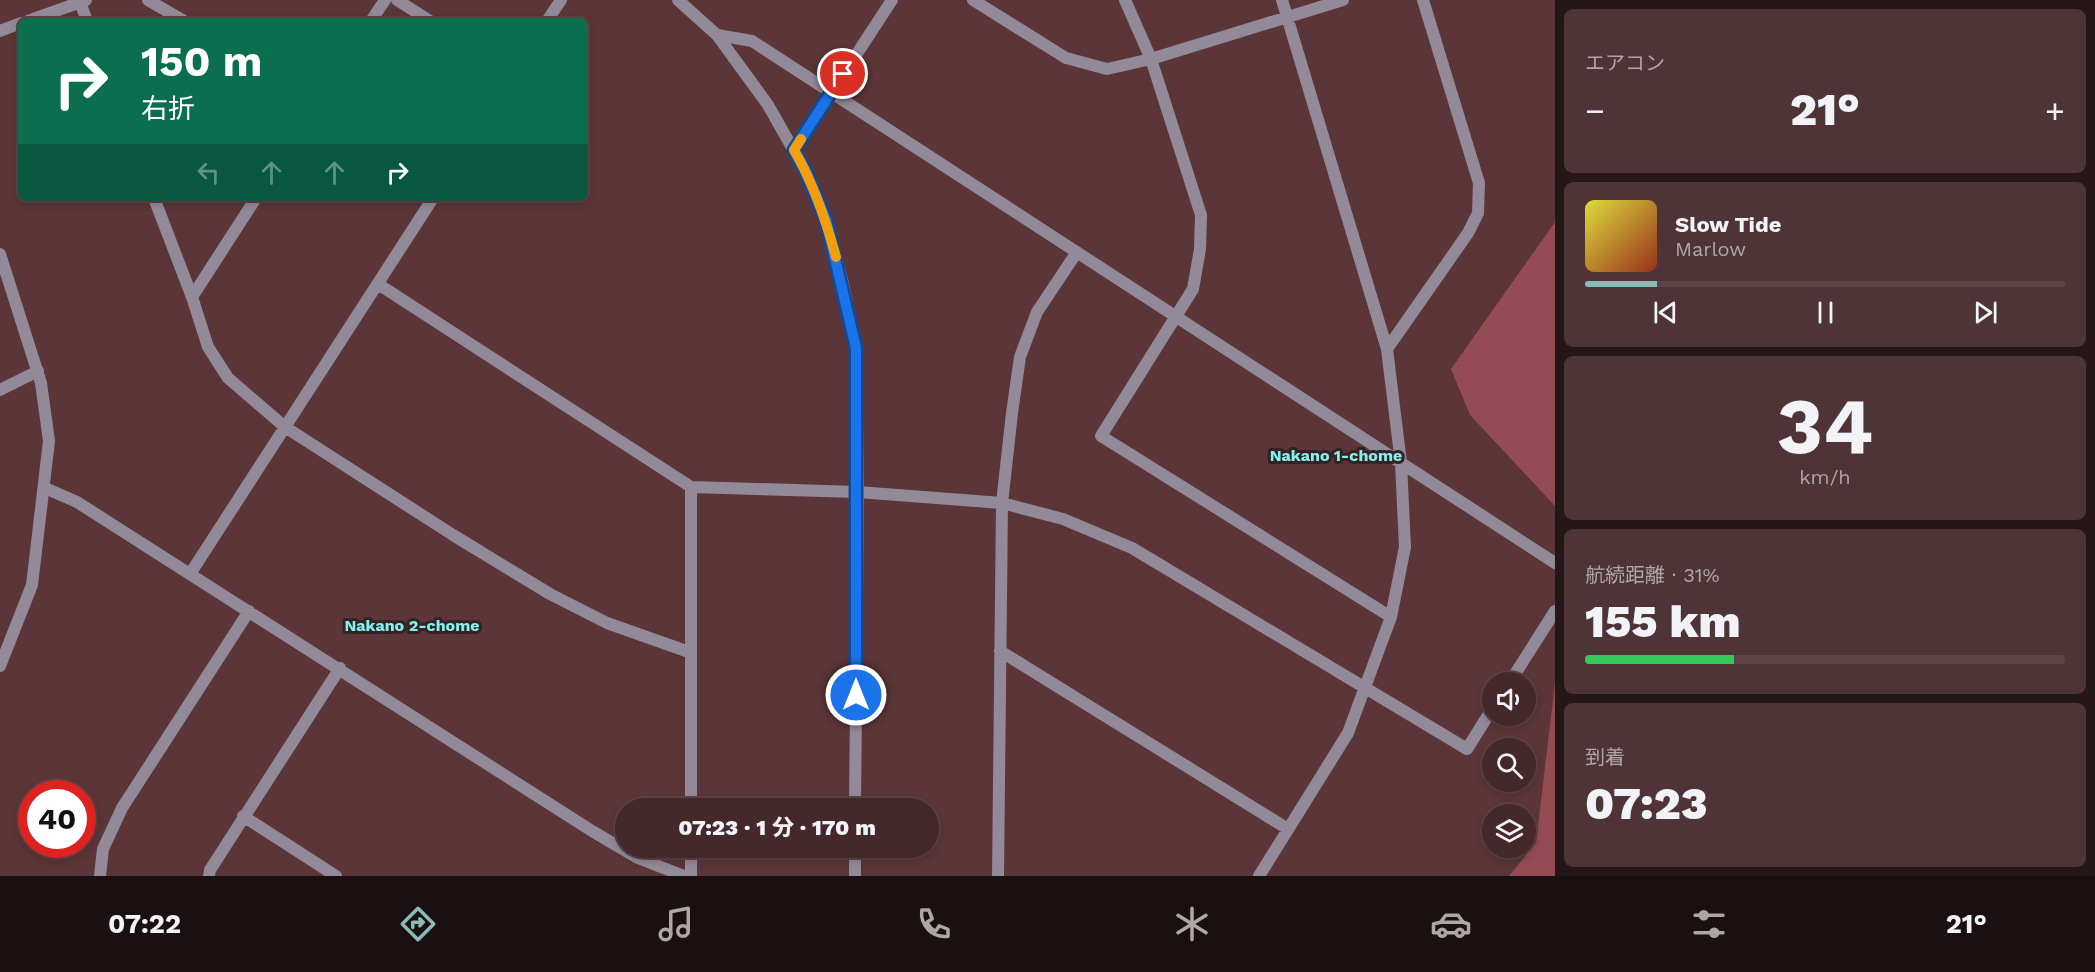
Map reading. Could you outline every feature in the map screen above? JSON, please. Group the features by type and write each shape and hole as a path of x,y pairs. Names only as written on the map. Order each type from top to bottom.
{"street":[{"path":"148,0 179,18"},
{"path":"373,18 385,0"},
{"path":"398,0 425,18"},
{"path":"549,18 561,0"},
{"path":"678,0 717,35 768,105 806,172 826,220 856,348 858,492 855,798"},
{"path":"794,150 892,0"},
{"path":"973,0 1066,58 1107,69 1151,59 1343,0"},
{"path":"1125,0 1151,59 1201,215 1200,249 1193,289 1101,436 1391,616"},
{"path":"1259,876 1348,733 1367,688 1391,616 1405,546 1401,463 1387,349 1282,0"},
{"path":"1387,349 1468,233 1478,213 1479,183 1423,0"},
{"path":"35,18 83,1 86,18"},
{"path":"0,31 18,24"},
{"path":"717,35 752,41 1555,563"},
{"path":"155,201 192,297 208,347 228,378 285,427 453,536 550,594 607,622 689,652"},
{"path":"192,297 254,201"},
{"path":"190,574 431,201"},
{"path":"998,876 1002,503 1020,357 1037,312 1077,252"},
{"path":"0,254 38,371 49,441 32,585 0,666"},
{"path":"378,284 692,487 858,492 1002,503 1063,519 1132,548 1467,749 1482,726"},
{"path":"0,390 38,371"},
{"path":"691,798 689,652 692,487"},
{"path":"45,488 76,502 340,668 592,831 638,858 684,876"},
{"path":"100,876 103,849 122,808 249,611"},
{"path":"1516,672 1555,611"},
{"path":"1000,651 1288,829"},
{"path":"209,876 210,870 243,816 340,668"},
{"path":"243,816 336,876"},
{"path":"691,858 691,876"},
{"path":"855,858 855,876"}],"shaded area":[{"path":"1555,222 1555,506 1470,415 1451,369"},
{"path":"1555,683 1555,876 1509,876 1524,858 1536,858"}],"slow traffic":[{"path":"801,139 794,150 826,220 836,257"}],"district":[{"name":"Nakano 1-chome","path":"1336,455"},
{"name":"Nakano 2-chome","path":"412,625"}],"route":[{"path":"843,74 794,150 826,220 843,284 856,348 858,492 856,695"}]}
